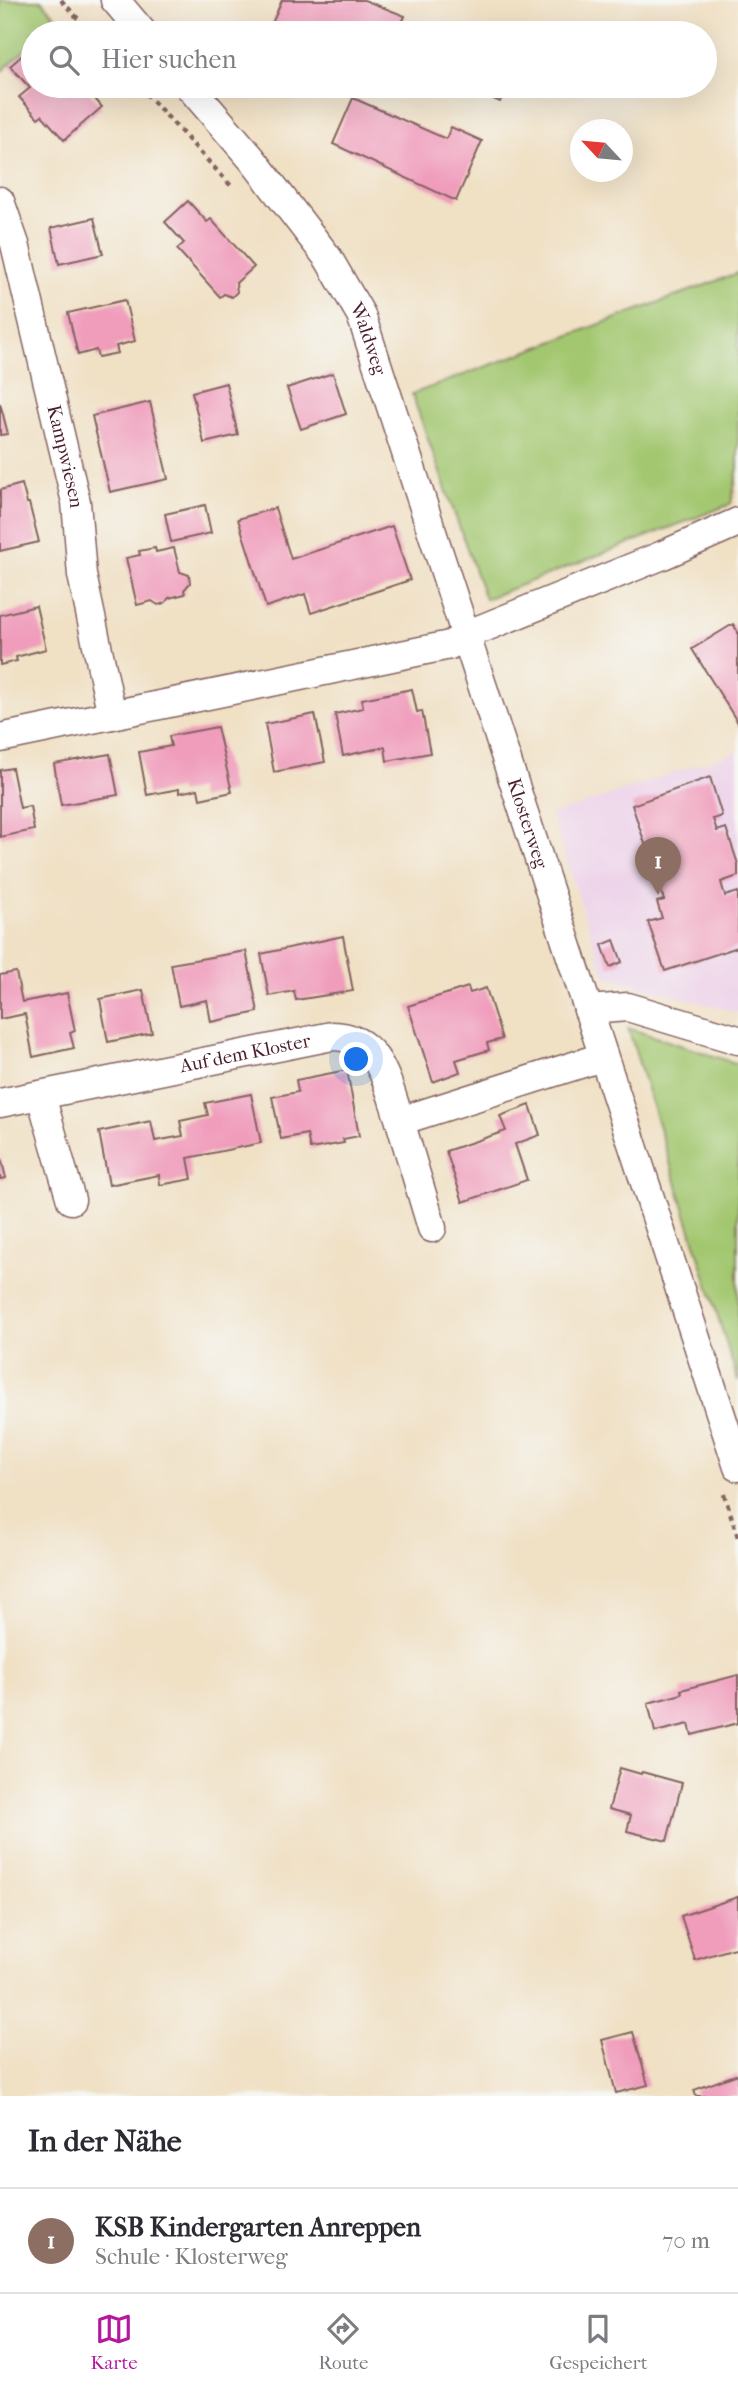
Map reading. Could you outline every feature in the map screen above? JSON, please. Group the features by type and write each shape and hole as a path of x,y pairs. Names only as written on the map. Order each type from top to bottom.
{"street":[{"path":"115,0 133,21"},
{"name":"Waldweg","path":"199,98 252,159 328,258 361,315 466,635"},
{"name":"Kampwiesen","path":"0,201 15,244 76,502 82,575 112,715"},
{"path":"0,738 450,645 466,635 738,522"},
{"name":"Klosterweg","path":"466,635 738,1466"},
{"path":"587,1010 628,1007 738,1040"},
{"name":"Auf dem Kloster","path":"0,1103 332,1036 354,1039 379,1062 432,1228"},
{"path":"400,1121 602,1057"},
{"path":"41,1096 71,1200"}],"path":[{"path":"61,0 80,21"},
{"path":"150,98 237,192"}],"shaded area":[{"path":"738,751 738,1013 605,976 551,815"}],"green space":[{"path":"0,0 41,0 58,19 21,21 21,53 0,73"},
{"path":"738,273 738,468 731,504 485,599 412,394"},
{"path":"628,1028 738,1064 738,1381"}],"building":[{"path":"282,0 364,0 405,16 403,21 273,21"},
{"path":"21,56 21,78 10,66"},
{"path":"19,97 94,98 102,107 64,140 42,115 38,118"},
{"path":"353,98 446,139 451,127 482,141 456,201 333,144"},
{"path":"188,201 207,222 211,219 254,267 236,283 237,292 232,297 224,294 220,297 177,249 184,243 165,222"},
{"path":"94,218 103,254 59,264 51,228"},
{"path":"125,300 135,341 116,346 118,353 98,357 96,350 78,355 68,313"},
{"path":"333,373 346,414 301,429 287,388"},
{"path":"226,383 238,435 204,443 192,392"},
{"path":"150,402 168,479 110,492 92,416"},
{"path":"0,403 8,434 0,435"},
{"path":"22,484 39,542 0,551 0,490"},
{"path":"205,505 211,533 171,542 165,514"},
{"path":"275,508 291,559 392,526 410,580 311,613 305,594 266,607 238,519"},
{"path":"155,548 156,552 174,548 180,572 189,575 190,583 184,590 185,594 169,598 165,603 158,605 152,601 137,605 126,558 140,555 139,551"},
{"path":"36,606 46,649 16,657 17,661 0,665 0,615"},
{"path":"733,624 738,632 738,723 692,649"},
{"path":"412,689 417,712 422,711 430,753 387,761 385,747 343,756 335,714 363,708 362,699"},
{"path":"315,714 325,762 274,772 265,724"},
{"path":"217,727 232,792 200,799 198,789 179,793 179,789 147,795 139,752 171,746 169,736"},
{"path":"110,754 118,795 61,805 54,764"},
{"path":"12,768 20,808 30,806 34,830 0,837 0,770"},
{"path":"710,777 722,816 713,819 717,831 726,828 738,864 738,876 721,882 725,896 738,892 738,947 665,971 648,922 662,918 657,902 664,900 632,805"},
{"path":"343,936 353,991 296,1000 294,991 269,996 261,954"},
{"path":"614,940 622,962 610,967 602,945"},
{"path":"246,951 258,1012 211,1022 207,1000 179,1006 171,964"},
{"path":"16,972 22,1002 67,993 75,1031 70,1033 74,1048 33,1057 25,1014 0,1019 0,975"},
{"path":"468,987 470,993 486,988 502,1039 487,1043 489,1050 456,1060 460,1072 433,1082 408,1006"},
{"path":"143,990 152,1033 108,1042 100,999"},
{"path":"347,1070 359,1136 343,1139 344,1143 310,1149 307,1134 281,1139 272,1097 298,1092 296,1080"},
{"path":"251,1094 261,1143 188,1158 192,1179 160,1185 159,1175 109,1185 99,1132 151,1121 155,1141 183,1136 180,1121 208,1115 205,1103"},
{"path":"530,1105 540,1135 515,1144 527,1180 463,1202 446,1151 506,1131 500,1116"},
{"path":"0,1154 6,1178 0,1179"},
{"path":"738,1675 738,1723 692,1735 689,1724 655,1732 648,1703 682,1694 681,1690"},
{"path":"620,1768 682,1783 667,1841 627,1831 631,1815 609,1809"},
{"path":"738,1897 738,1947 695,1960 681,1916"},
{"path":"633,2032 648,2085 616,2093 602,2040"},
{"path":"738,2074 738,2096 696,2096 694,2090"}],"place":[{"name":"KSB Kindergarten Anreppen","path":"658,895"}]}
